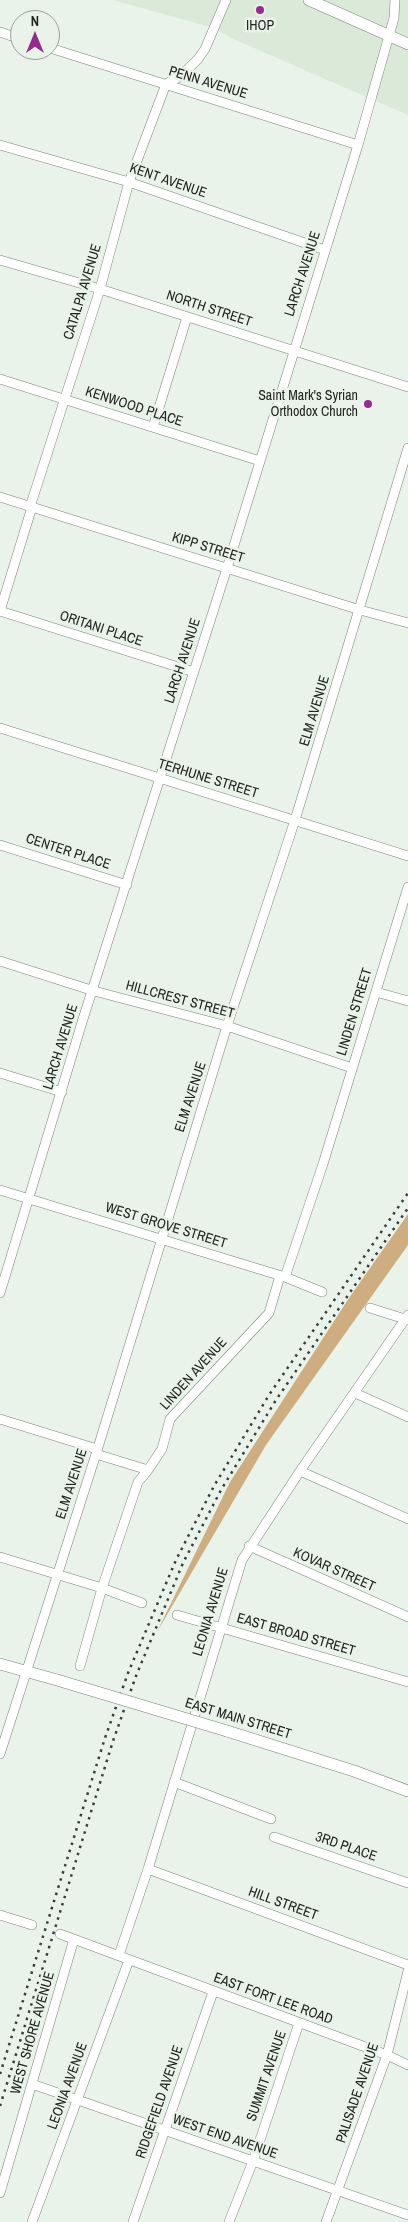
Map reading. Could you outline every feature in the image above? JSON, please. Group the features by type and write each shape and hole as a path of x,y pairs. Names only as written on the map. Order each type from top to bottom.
{"main road":[{"path":"309,0 408,44"},
{"name":"EAST MAIN STREET","path":"0,1664 227,1731 354,1771 408,1791"}],"street":[{"path":"166,84 181,76 198,59 226,0"},
{"name":"LARCH AVENUE","path":"0,1293 358,145 394,18 395,0"},
{"name":"PENN AVENUE","path":"60,51 358,145"},
{"name":"CATALPA AVENUE","path":"0,611 100,289 130,182 166,84"},
{"name":"KENT AVENUE","path":"0,145 130,182 325,250"},
{"name":"NORTH STREET","path":"0,260 100,289 408,387"},
{"path":"153,427 187,317"},
{"name":"KENWOOD PLACE","path":"0,378 260,461"},
{"name":"ELM AVENUE","path":"0,1754 97,1451 227,1026 295,820 408,448"},
{"name":"KIPP STREET","path":"0,497 360,610 408,623"},
{"name":"ORITANI PLACE","path":"0,611 194,672"},
{"name":"TERHUNE STREET","path":"0,728 408,856"},
{"name":"CENTER PLACE","path":"0,845 127,885"},
{"name":"LINDEN STREET","path":"328,1145 408,887"},
{"name":"HILLCREST STREET","path":"0,961 94,991 227,1026 352,1068"},
{"path":"376,992 408,1001"},
{"path":"0,1074 62,1092"},
{"name":"LINDEN AVENUE","path":"80,1666 102,1588 138,1482 162,1449 170,1419 269,1313 328,1145"},
{"name":"WEST GROVE STREET","path":"0,1190 283,1276 322,1292"},
{"path":"370,1308 407,1318"},
{"name":"LEONIA AVENUE","path":"119,1955 148,1869 220,1627 242,1560 249,1546 300,1471 407,1318"},
{"path":"355,1393 408,1417"},
{"path":"0,1419 148,1470"},
{"path":"300,1471 408,1519"},
{"name":"KOVAR STREET","path":"249,1546 408,1617"},
{"path":"0,1557 102,1588 142,1603"},
{"name":"EAST BROAD STREET","path":"177,1615 408,1682"},
{"path":"174,1782 271,1819"},
{"name":"3RD PLACE","path":"274,1837 408,1883"},
{"name":"HILL STREET","path":"148,1869 408,1965"},
{"path":"0,1915 32,1925"},
{"path":"60,1934 119,1955"},
{"name":"WEST SHORE AVENUE","path":"0,2193 74,1939"},
{"name":"EAST FORT LEE ROAD","path":"119,1955 212,1992 387,2055 408,2065"},
{"name":"LEONIA AVENUE","path":"32,2222 129,1960"},
{"name":"PALISADE AVENUE","path":"326,2222 387,2055 407,1976"},
{"name":"RIDGEFIELD AVENUE","path":"133,2222 212,1992"},
{"name":"SUMMIT AVENUE","path":"229,2222 253,2161 299,2023"},
{"name":"WEST END AVENUE","path":"32,2084 408,2216"}],"shaded area":[{"path":"113,0 408,0 408,115 231,38 214,28"},
{"path":"408,1214 408,1245 266,1445 157,1632 230,1482 349,1298"}],"railway":[{"path":"0,2074 105,1738 128,1673 176,1560 214,1486 269,1395 408,1193"},
{"path":"0,2106 113,1741 136,1676 183,1563 221,1490 276,1400 408,1208"}],"place":[{"name":"IHOP","path":"260,10"},
{"name":"Saint Mark's Syrian Orthodox Church","path":"368,404"}]}
